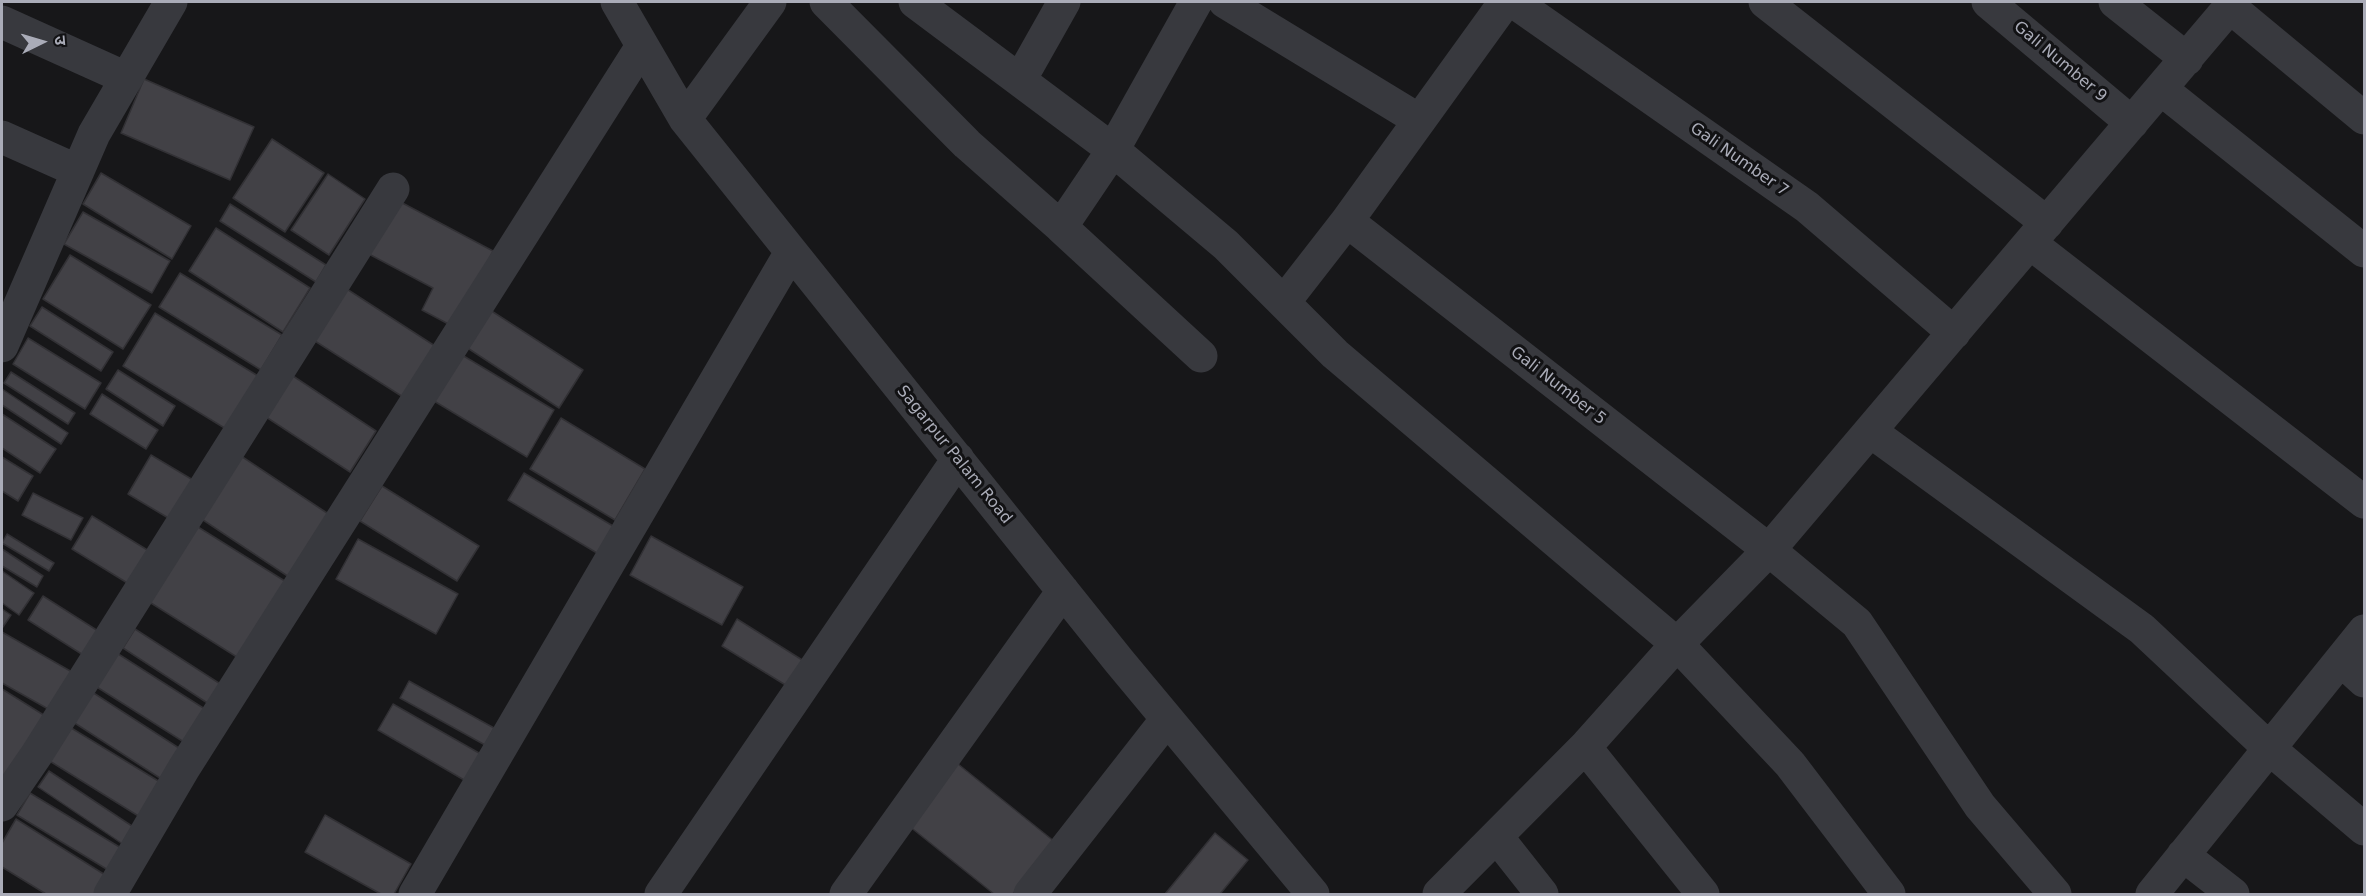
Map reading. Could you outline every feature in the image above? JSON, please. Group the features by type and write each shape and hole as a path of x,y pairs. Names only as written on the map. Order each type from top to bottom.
{"street":[{"path":"2,346 94,134 171,2"},
{"name":"Sagarpur Palam Road","path":"616,2 685,119 1063,591 1313,894"},
{"path":"685,119 770,2"},
{"path":"826,2 967,144 1201,356"},
{"path":"915,2 1113,150 1226,245 1335,354 1677,644 1790,764 1889,894"},
{"path":"1020,80 1064,2"},
{"path":"1061,227 1113,150 1196,2"},
{"path":"1225,2 1419,120"},
{"path":"1284,302 1347,221 1505,2"},
{"name":"Gali Number 7","path":"1514,2 1807,207 1954,333"},
{"path":"1765,2 2038,233 2364,502"},
{"name":"Gali Number 9","path":"1988,2 2132,123"},
{"path":"2115,2 2187,59"},
{"path":"1439,894 1585,747 1677,644 1769,550 2232,4 2364,118"},
{"path":"2,22 126,78"},
{"path":"110,894 184,768 642,46"},
{"path":"2161,89 2364,251"},
{"path":"2,137 78,171"},
{"path":"2,805 37,754 393,189"},
{"name":"Gali Number 5","path":"1347,221 1769,550 1857,623 1980,806 2055,894"},
{"path":"415,894 791,252"},
{"path":"1870,431 2142,629 2270,749 2364,828"},
{"path":"661,894 958,459"},
{"path":"846,894 1063,591"},
{"path":"2152,894 2270,749 2353,671 2364,631"},
{"path":"1030,894 1167,719"},
{"path":"1585,747 1703,894"},
{"path":"1497,837 1542,894"},
{"path":"2183,855 2233,894"}],"building":[{"path":"144,79 254,127 230,180 121,133"},
{"path":"272,139 324,173 285,232 233,198"},
{"path":"101,173 191,226 172,259 83,204"},
{"path":"328,174 365,199 329,255 291,230"},
{"path":"393,198 493,251 454,327 422,310 433,288 365,252"},
{"path":"230,204 326,265 316,282 220,221"},
{"path":"83,212 170,261 152,293 64,244"},
{"path":"216,228 310,288 283,332 189,271"},
{"path":"70,255 151,305 123,349 43,299"},
{"path":"180,273 282,335 261,370 159,307"},
{"path":"339,284 435,346 403,397 307,336"},
{"path":"42,307 113,352 101,371 30,326"},
{"path":"490,310 583,370 559,408 466,347"},
{"path":"155,313 263,379 231,432 123,366"},
{"path":"28,338 101,383 85,409 13,364"},
{"path":"462,355 554,410 527,457 434,401"},
{"path":"118,370 175,406 163,426 106,389"},
{"path":"11,372 75,413 68,424 4,383"},
{"path":"290,374 376,431 350,472 263,415"},
{"path":"2,389 68,433 61,444 2,405"},
{"path":"102,394 158,430 146,449 90,414"},
{"path":"2,414 56,449 40,473 2,448"},
{"path":"561,418 645,469 615,520 530,469"},
{"path":"238,454 330,515 289,577 197,516"},
{"path":"151,455 198,483 175,522 128,494"},
{"path":"2,457 33,476 18,501 2,491"},
{"path":"524,473 623,532 607,559 508,500"},
{"path":"382,486 479,546 457,581 360,521"},
{"path":"33,493 83,518 71,540 22,515"},
{"path":"92,516 149,551 129,584 72,549"},
{"path":"190,522 288,583 240,659 143,598"},
{"path":"7,534 54,563 49,571 2,543"},
{"path":"651,536 743,587 722,625 630,575"},
{"path":"358,539 458,594 436,634 336,579"},
{"path":"2,549 43,576 37,587 2,566"},
{"path":"2,571 34,593 19,615 2,603"},
{"path":"43,596 106,636 91,660 28,620"},
{"path":"2,609 11,615 3,627 2,626"},
{"path":"737,619 807,663 792,689 722,646"},
{"path":"135,629 225,687 212,706 123,648"},
{"path":"2,632 79,676 57,714 2,683"},
{"path":"112,650 208,711 187,744 92,684"},
{"path":"409,681 494,728 485,745 400,698"},
{"path":"2,689 50,719 2,797"},
{"path":"89,690 182,750 163,780 70,720"},
{"path":"393,704 486,757 471,784 378,730"},
{"path":"68,726 160,782 140,817 48,760"},
{"path":"953,760 1055,842 1013,894 994,894 904,822"},
{"path":"49,771 144,834 133,851 38,787"},
{"path":"30,793 131,854 118,876 17,815"},
{"path":"325,815 411,864 394,894 381,894 305,852"},
{"path":"16,819 110,878 99,894 46,894 2,867 2,843"},
{"path":"1215,833 1248,860 1220,894 1165,894"}]}
